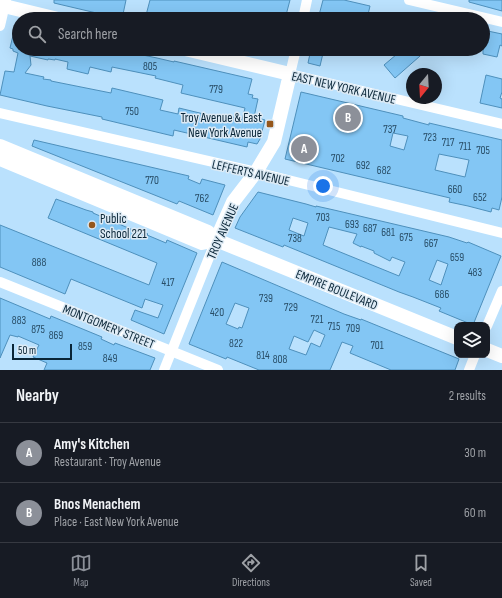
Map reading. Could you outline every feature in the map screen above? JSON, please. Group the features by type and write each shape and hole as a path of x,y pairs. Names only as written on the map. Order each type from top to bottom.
{"main road":[{"path":"4,4 33,12"},
{"name":"EAST NEW YORK AVENUE","path":"214,56 290,74"},
{"name":"TROY AVENUE","path":"216,240 233,202 256,172 274,142 290,74"},
{"name":"EMPIRE BOULEVARD","path":"0,146 208,232 216,240 454,337"},
{"name":"EMPIRE BOULEVARD","path":"0,159 202,243 216,240"},
{"path":"490,351 502,356"}],"street":[{"path":"305,12 308,0"},
{"path":"409,0 460,12"},
{"path":"0,26 4,4"},
{"path":"490,19 502,22"},
{"name":"TROY AVENUE","path":"290,74 294,56"},
{"name":"EAST NEW YORK AVENUE","path":"290,74 502,124"},
{"name":"LEFFERTS AVENUE","path":"0,113 256,172 502,232"},
{"name":"TROY AVENUE","path":"164,370 216,240"},
{"name":"MONTGOMERY STREET","path":"0,282 218,370"},
{"path":"489,322 502,290"},
{"path":"469,370 474,358"}],"building":[{"path":"54,0 126,0 123,12 92,12 54,3"},
{"path":"150,0 290,0 287,12 147,12"},
{"path":"323,0 344,0 370,6 369,12 320,12"},
{"path":"469,0 502,0 502,11 469,2"},
{"path":"490,31 502,34 502,46 500,45 497,57 490,56"},
{"path":"17,56 30,56 147,56 174,61 252,79 248,94 253,95 252,98 258,99 254,117 265,120 260,139 257,144 248,142 247,147 174,130 173,136 102,119 102,117 0,95 5,71 14,72","holes":["30,56 48,60 55,59 68,62 67,69 88,74 90,67 111,72 112,67 156,76 155,78 183,85 181,93 245,108 242,120 233,117 233,121 179,108 178,114 160,110 163,100 112,88 111,93 51,81 43,79 44,77 25,73 31,65"]},
{"path":"310,56 322,56 320,66 308,63"},
{"path":"395,56 420,56 406,68 395,78 384,65"},
{"path":"486,75 502,79 502,92 500,98 502,99 502,108 480,103"},
{"path":"301,92 403,116 403,118 429,125 429,123 502,140 502,197 499,210 492,208 491,212 449,202 450,198 285,159","holes":["393,133 408,136 404,150 390,146","439,154 469,160 465,177 435,170"]},
{"path":"34,140 189,176 188,179 200,184 202,179 225,185 213,215 179,201 177,204 32,146"},
{"path":"258,192 316,207 449,237 467,243 468,242 501,256 474,322 466,322 439,311 441,308 284,245 283,247 235,228 240,217","holes":["293,218 308,223 304,236 289,230","329,227 357,234 353,243 374,251 374,253 390,261 392,257 405,262 399,276 323,245","437,260 448,264 441,285 429,280"]},
{"path":"56,199 93,212 140,233 141,231 166,243 167,240 197,253 164,334 131,320 135,310 158,318 163,305 145,299 142,308 71,279 65,294 0,267 0,225 149,285 157,263 48,218"},
{"path":"222,262 344,314 361,319 459,359 455,370 391,370 350,353 353,346 342,342 330,370 259,370 227,357 226,359 189,344","holes":["235,303 249,308 242,328 239,327 238,329 226,324","314,330 325,335 320,347 311,343 306,355 289,349 294,336 308,342"]},
{"path":"0,298 50,319 51,316 102,337 101,339 114,345 115,343 155,358 150,370 44,370 47,363 33,357 39,345 18,336 10,335 0,358"}],"place":[{"name":"Bnos Menachem","path":"348,118"},
{"name":"Troy Avenue & East New York Avenue","path":"270,124"},
{"name":"Amy's Kitchen","path":"304,149"},
{"name":"Public School 221","path":"92,225"}]}
